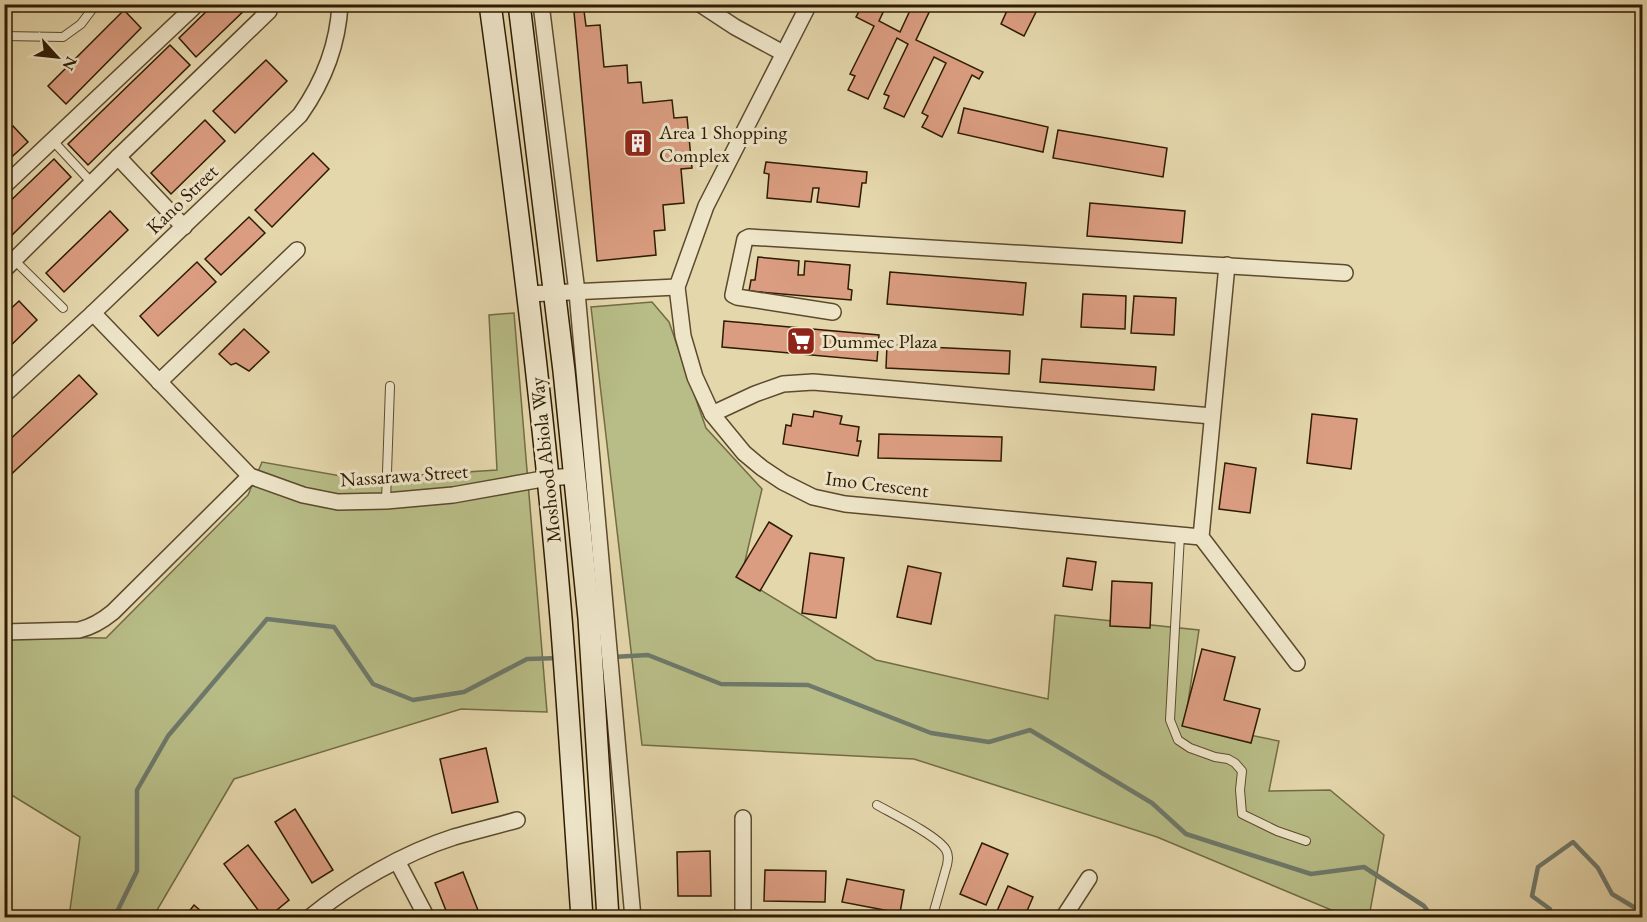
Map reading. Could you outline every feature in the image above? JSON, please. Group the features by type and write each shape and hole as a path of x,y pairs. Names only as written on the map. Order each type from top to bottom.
{"main road":[{"name":"Moshood Abiola Way","path":"490,4 528,294 548,478 561,618 582,918"},
{"name":"Moshood Abiola Way","path":"519,4 575,476 589,618 608,918"}],"street":[{"path":"4,186 197,4"},
{"name":"Kano Street","path":"4,395 300,115 315,94 326,69 335,42 340,4"},
{"path":"541,4 577,292 633,918"},
{"path":"700,4 735,27 783,53"},
{"name":"Imo Crescent","path":"809,4 706,206 677,287 683,336 695,377 712,414 744,453 762,468 813,497 845,504 1201,537"},
{"path":"8,260 92,183 269,11"},
{"path":"118,157 184,227"},
{"path":"833,312 734,295 745,239 749,237 1345,273"},
{"path":"159,382 297,250"},
{"path":"1227,266 1201,537 1297,663"},
{"path":"528,294 677,287"},
{"name":"Nassarawa Street","path":"93,313 250,476 282,488 338,502 386,501 453,495 548,478 575,476"},
{"path":"712,414 783,384 813,382 1212,416"},
{"path":"4,632 79,630 103,620 250,476"},
{"path":"742,918 743,819"},
{"path":"309,918 357,884 398,861 453,838 517,820"},
{"path":"398,861 427,918"},
{"path":"1063,918 1089,878"}],"lane":[{"path":"4,36 63,37 81,24 96,4"},
{"path":"53,141 92,183"},
{"path":"8,260 63,308"},
{"path":"386,501 390,386"},
{"path":"1180,535 1170,720 1178,740 1190,748 1228,759 1242,771 1240,790 1242,814 1277,831 1306,841"},
{"path":"878,805 915,826 946,849 947,864 932,918"}],"green space":[{"path":"652,302 669,322 706,428 762,489 741,578 876,660 1048,699 1055,615 1199,630 1185,722 1279,741 1269,791 1330,790 1384,835 1369,917 1348,917 1157,837 914,759 642,745 591,307"},
{"path":"514,313 547,712 461,709 234,779 153,917 69,917 80,837 5,791 4,637 106,638 248,495 262,462 358,479 497,470 489,315"}],"building":[{"path":"214,4 251,4 196,57 179,38"},
{"path":"863,4 887,4 879,21 900,32 913,4 933,4 916,40 983,72 979,79 972,75 942,137 922,127 928,116 922,113 946,63 934,57 904,117 884,108 889,96 884,94 908,44 897,38 868,99 848,90 855,76 850,74 874,26 856,17"},
{"path":"1010,4 1040,4 1024,36 1001,24"},
{"path":"124,10 141,28 66,104 48,86"},
{"name":"Area 1 Shopping Complex","path":"584,11 586,26 600,25 604,67 627,65 628,83 641,82 643,103 672,100 674,118 687,117 692,168 681,169 684,203 663,205 665,230 654,231 656,255 597,261 574,12"},
{"path":"170,45 190,65 88,165 68,144"},
{"path":"266,60 287,81 235,133 213,111"},
{"path":"964,108 1048,127 1043,152 958,133"},
{"path":"205,120 225,141 171,194 151,173"},
{"path":"13,126 28,142 4,164 4,134"},
{"path":"1058,130 1167,148 1163,177 1053,158"},
{"path":"313,153 329,169 272,227 255,210"},
{"path":"54,159 71,177 7,240 4,238 4,207"},
{"path":"766,162 867,172 866,183 862,183 859,207 817,202 819,188 813,188 811,202 767,198 769,174 764,173"},
{"path":"1090,203 1185,211 1182,243 1087,236"},
{"path":"110,211 128,230 64,292 46,273"},
{"path":"249,217 265,233 221,275 205,259"},
{"path":"758,257 799,261 798,275 804,275 805,261 850,265 848,289 852,290 851,300 749,291 751,280 755,280"},
{"path":"197,262 216,282 158,336 140,316"},
{"path":"890,272 1026,283 1023,315 887,304"},
{"path":"1083,294 1126,296 1125,329 1081,327"},
{"path":"1134,296 1176,298 1174,335 1131,333"},
{"path":"19,301 37,320 4,352 4,315"},
{"name":"Dummec Plaza","path":"724,321 879,335 877,361 722,347"},
{"path":"244,329 269,352 249,371 236,363 231,365 219,354"},
{"path":"887,345 1010,351 1009,374 886,368"},
{"path":"1042,359 1156,367 1154,390 1040,382"},
{"path":"79,375 97,394 4,481 4,445"},
{"path":"814,411 842,416 840,424 859,427 857,441 861,441 858,456 783,444 786,425 791,426 793,414 813,417"},
{"path":"1312,414 1357,419 1351,469 1307,463"},
{"path":"879,434 1002,437 1001,461 878,458"},
{"path":"1225,463 1256,468 1250,513 1219,509"},
{"path":"769,522 792,536 760,591 736,577"},
{"path":"810,553 844,558 836,618 802,613"},
{"path":"1067,558 1096,562 1092,590 1063,586"},
{"path":"908,566 941,573 931,624 897,617"},
{"path":"1112,581 1152,583 1150,628 1110,626"},
{"path":"1202,649 1235,657 1224,700 1260,709 1251,743 1182,726"},
{"path":"486,748 498,802 452,813 440,759"},
{"path":"295,809 333,870 312,883 275,822"},
{"path":"982,843 1008,854 986,905 960,894"},
{"path":"248,845 289,900 267,918 264,918 224,864"},
{"path":"710,851 711,896 678,896 677,852"},
{"path":"765,870 826,871 825,902 764,901"},
{"path":"463,872 481,918 449,918 435,883"},
{"path":"847,879 904,890 900,913 842,902"},
{"path":"1008,886 1033,897 1024,918 994,918"},
{"path":"194,905 209,918 184,918"}],"waterway":[{"path":"114,918 137,871 137,790 168,736 267,619 334,627 373,684 413,700 464,692 527,659 560,658"},
{"path":"613,657 648,655 721,684 808,685 931,733 989,742 1030,730 1152,803 1186,834 1311,874 1364,867 1424,906 1433,918"},
{"path":"1551,918 1550,909 1532,896 1538,867 1573,842 1598,868 1612,894 1642,912"}],"place":[{"name":"Area 1 Shopping Complex","path":"638,143"},
{"name":"Dummec Plaza","path":"801,341"}]}
